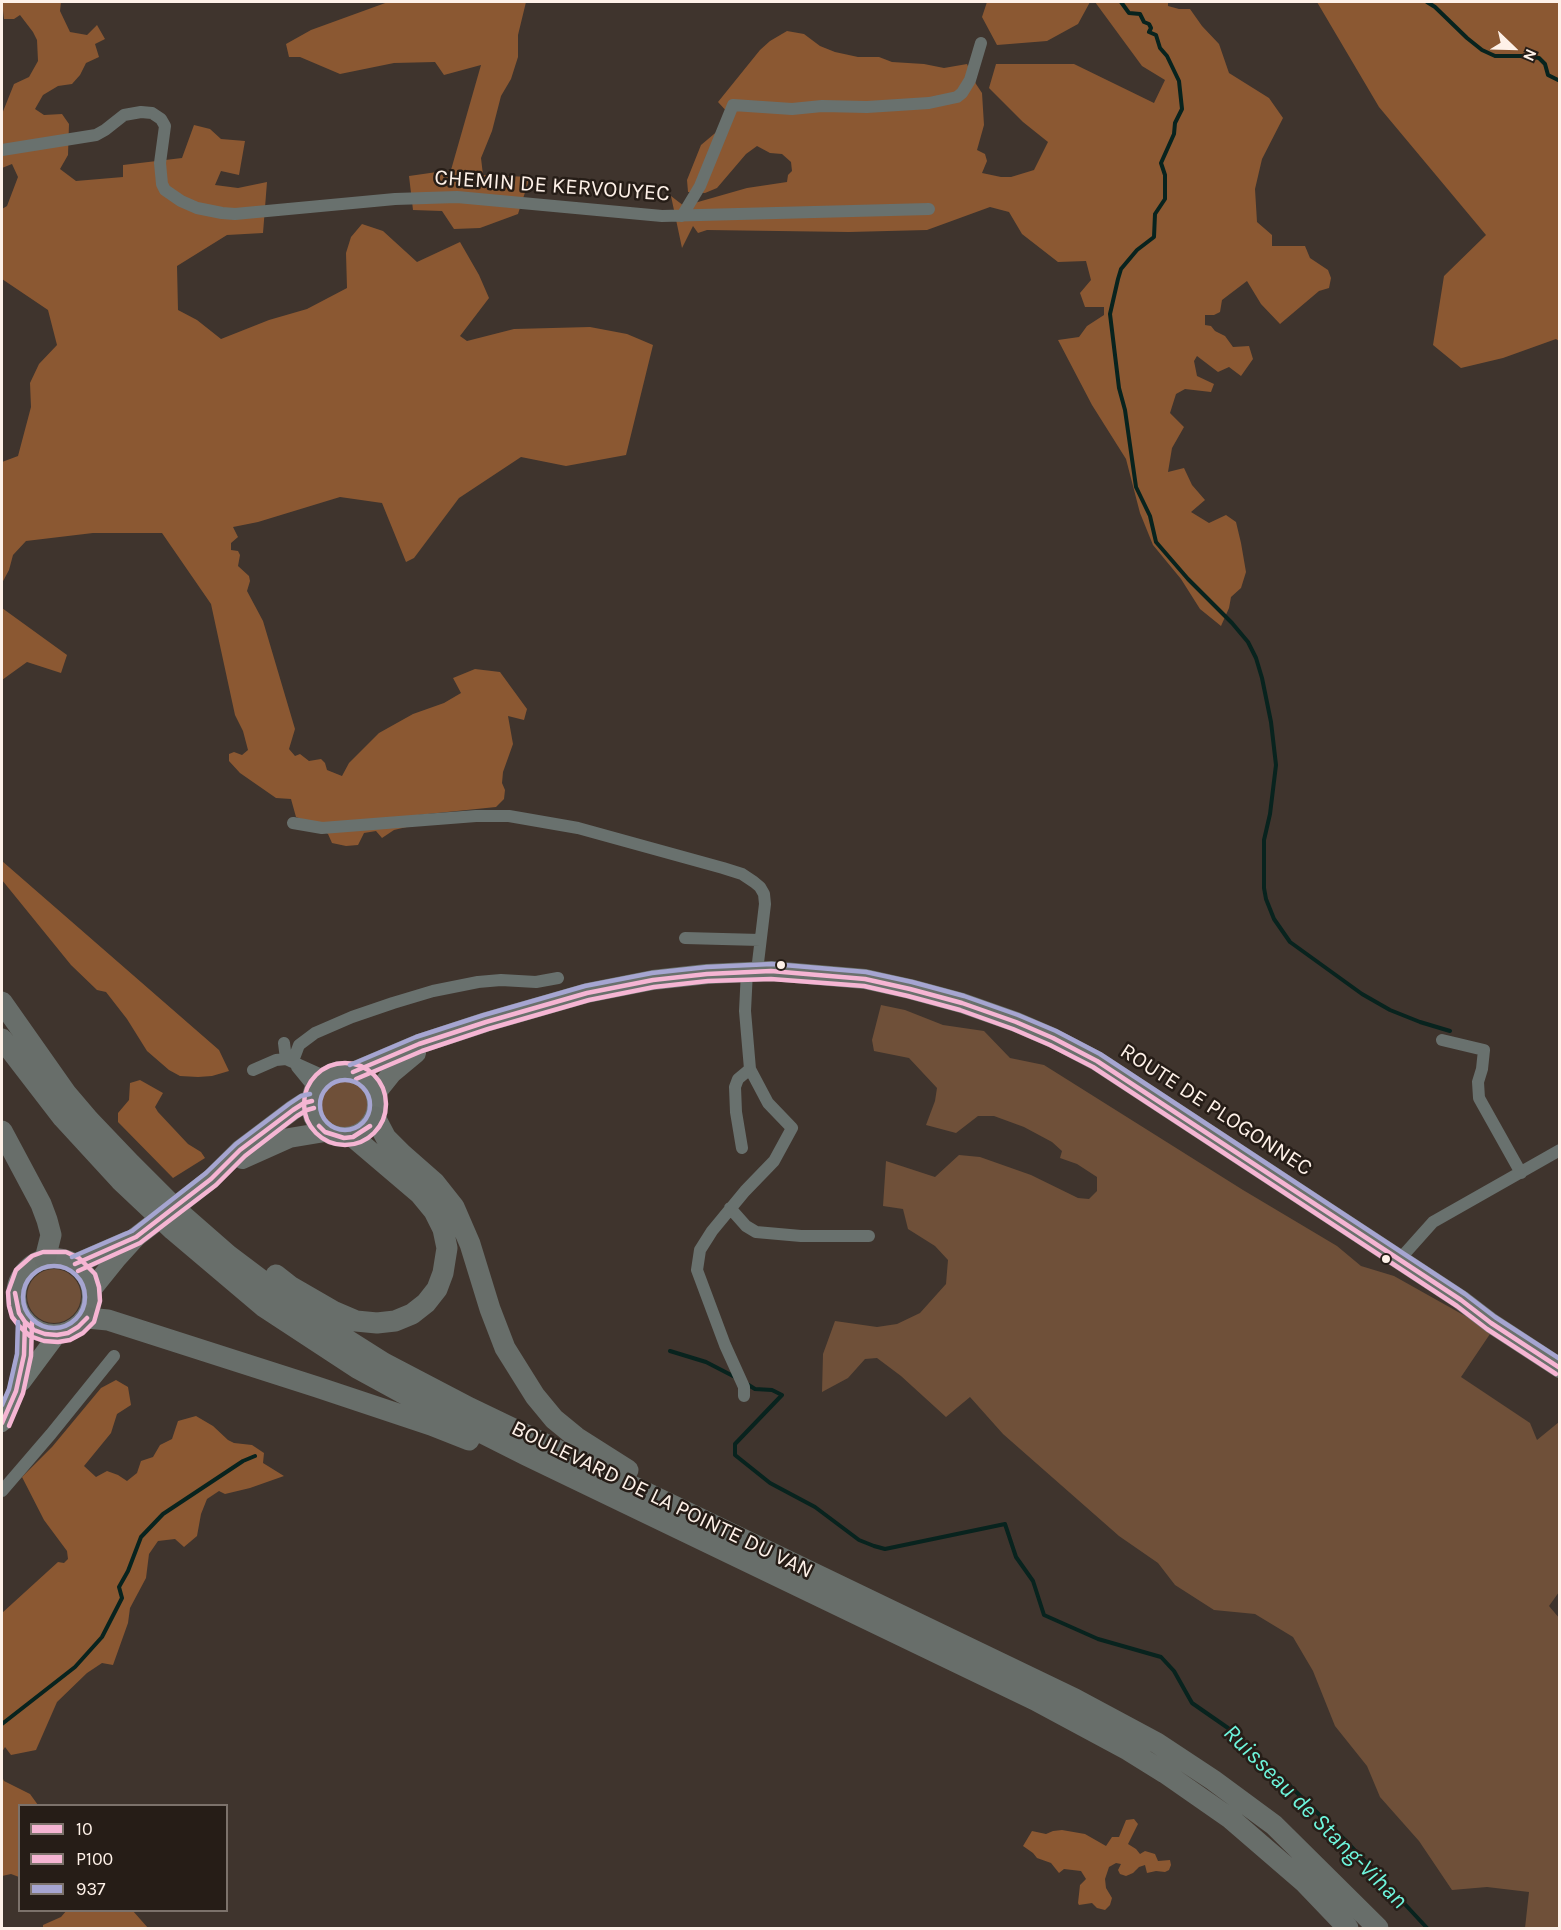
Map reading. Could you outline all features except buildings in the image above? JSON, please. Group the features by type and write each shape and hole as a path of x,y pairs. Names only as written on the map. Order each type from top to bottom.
{"highway":[{"name":"BOULEVARD DE LA POINTE DU VAN","path":"2,1002 66,1093 131,1164 180,1213 228,1256 304,1313 394,1368 470,1408 1075,1699 1157,1743 1213,1780 1274,1825 1378,1929"},
{"name":"BOULEVARD DE LA POINTE DU VAN","path":"2,1039 63,1118 144,1204 264,1307 309,1337 357,1368 422,1402 1067,1716 1166,1773 1231,1819 1304,1882 1348,1929"},
{"path":"375,1117 386,1138 435,1183 454,1207 470,1244 505,1348 535,1395 554,1419 587,1446 650,1484 668,1503"},
{"path":"2,1131 41,1204 47,1220 51,1235 45,1259"},
{"path":"131,1164 290,1286 335,1312 356,1321 377,1323 395,1321 412,1314 426,1303 437,1289 443,1274 447,1248 443,1229 434,1211 420,1194 353,1137"},
{"path":"87,1318 108,1320 389,1410 450,1432 772,1585 972,1669"}],"main road":[{"name":"ROUTE DE PLOGONNEC","path":"353,1072 419,1044 486,1022 609,988 691,976 752,971 840,976 889,984 972,1006 1053,1038 1097,1061 1461,1300 1491,1323 1560,1368"},
{"path":"376,1093 401,1065 435,1040"},
{"path":"92,1289 136,1237 211,1179 240,1150 304,1103 317,1089 344,1071 353,1072 367,1080 376,1093 377,1109 370,1126 353,1137 344,1138 325,1132 314,1119 317,1089"},
{"path":"226,1166 290,1138 325,1132"},
{"path":"75,1264 136,1237"},
{"path":"56,1258 75,1264 83,1270 92,1289 93,1299 87,1318 68,1333 45,1334 34,1330 19,1313 15,1293 18,1284 29,1267 45,1259 56,1258"},
{"name":"ROUTE DE PLOGONNEC","path":"1461,1300 1560,1356"},
{"path":"2,1423 16,1391 24,1354 25,1322"},
{"path":"16,1391 57,1335"}],"street":[{"name":"CHEMIN DE KERVOUYEC","path":"682,216 700,186 733,105 792,109 822,106 867,107 929,103 957,98 970,80 981,43"},
{"name":"CHEMIN DE KERVOUYEC","path":"2,150 96,135 124,115 148,112 157,115 165,126 160,163 162,184 165,190 181,201 222,213 252,214 395,199 457,198 682,216 929,209"},
{"path":"293,823 322,828 476,816 509,816 554,823 621,838 742,874 760,887 765,899 760,940 745,1011 750,1070 768,1103 792,1128 774,1161 730,1208 704,1244 698,1257 697,1270 725,1345 744,1387 744,1396"},
{"path":"685,938 760,940"},
{"path":"253,1070 271,1062 289,1060 299,1045 315,1034 352,1017 393,1003 433,991 478,982 501,980 536,982 558,978"},
{"path":"1442,1040 1484,1050 1478,1082 1479,1098 1521,1173"},
{"path":"284,1043 289,1060 317,1089"},
{"path":"742,1148 736,1112 735,1087 738,1079 750,1070"},
{"path":"1399,1260 1433,1222 1560,1150"},
{"path":"730,1208 746,1226 756,1232 801,1236 869,1236"},
{"path":"2,1491 114,1356"}],"shaded area":[{"path":"2,2 61,2 60,11 70,32 87,35 97,25 105,39 95,44 99,57 86,63 72,84 58,86 43,95 35,109 44,115 62,114 69,124 68,155 60,169 76,181 123,177 123,165 182,158 194,125 210,129 221,139 245,141 239,175 221,171 215,185 238,188 267,182 263,233 227,235 177,266 178,310 197,320 221,339 269,320 307,309 347,288 346,253 351,237 362,224 383,231 417,262 460,242 489,298 460,336 467,341 514,329 590,327 627,334 653,345 626,455 566,466 521,457 459,498 414,558 406,562 382,503 340,497 258,522 233,527 238,537 231,543 231,550 238,551 240,555 238,566 249,576 247,591 263,621 295,729 289,749 295,756 300,754 309,761 321,759 327,770 342,776 349,763 379,733 413,714 444,703 461,693 453,678 475,669 500,672 527,709 524,720 508,716 513,744 503,772 504,799 496,807 418,815 411,826 394,830 382,838 376,831 364,833 358,845 346,846 332,843 328,834 315,824 296,817 291,799 276,798 240,773 229,761 229,754 234,752 242,755 248,750 243,731 235,715 211,604 162,533 93,533 26,541 13,555 2,583 2,462 18,456 31,407 30,383 39,364 57,345 48,310 2,279 2,209 7,206 18,177 12,164 2,168 2,114 14,84 29,77 38,61 37,40 33,32 20,15 14,19 4,19"},
{"path":"388,2 526,2 518,35 518,57 511,79 501,96 492,131 481,158 483,175 530,177 518,214 480,228 454,229 442,211 413,210 409,176 451,170 481,65 444,75 435,62 394,63 340,74 300,57 289,57 286,44 311,30"},
{"path":"987,2 1090,2 1078,24 1047,41 997,45 982,17"},
{"path":"1095,2 1168,2 1168,6 1190,9 1219,44 1229,73 1269,98 1283,118 1262,159 1255,189 1257,222 1272,235 1272,246 1305,246 1310,258 1328,270 1331,278 1329,288 1319,291 1280,324 1261,304 1247,281 1222,300 1220,312 1205,315 1205,325 1211,326 1225,336 1233,347 1249,346 1253,359 1241,376 1229,367 1218,372 1197,356 1194,361 1197,376 1214,384 1211,392 1185,389 1176,394 1170,413 1184,427 1172,448 1168,472 1184,468 1192,485 1205,500 1191,512 1209,523 1226,515 1236,522 1241,543 1246,572 1241,588 1231,597 1221,626 1200,609 1181,579 1153,545 1140,513 1126,459 1092,405 1058,340 1079,337 1087,326 1104,315 1104,307 1085,307 1080,293 1091,280 1086,261 1058,262 1022,234 1009,212 990,207 927,230 849,232 707,230 698,233 693,226 682,248 671,196 684,206 747,188 787,182 788,175 792,171 791,162 782,154 770,153 757,146 746,154 717,188 705,193 688,192 687,180 701,145 720,129 729,114 718,102 760,50 787,31 804,34 820,46 835,52 858,57 879,57 892,62 944,68 967,64 982,93 984,125 977,150 985,154 987,161 982,173 1011,177 1034,170 1048,142 1023,122 989,88 996,64 1074,64 1154,103 1165,80 1142,66"},
{"path":"1317,2 1559,2 1559,341 1556,339 1503,358 1461,368 1433,345 1444,276 1486,235 1379,107"},
{"path":"2,608 67,655 61,673 27,662 2,680"},
{"path":"2,861 219,1050 229,1071 212,1076 180,1076 169,1070 147,1051 127,1019 106,992 97,990 71,965 2,880"},
{"path":"881,1005 905,1010 943,1025 984,1031 1010,1058 1044,1065 1337,1246 1361,1266 1394,1276 1492,1331 1461,1377 1530,1423 1537,1440 1559,1422 1559,1592 1549,1606 1560,1619 1559,1928 1525,1928 1529,1892 1487,1887 1452,1890 1419,1841 1380,1797 1367,1766 1335,1726 1313,1671 1293,1637 1255,1614 1214,1610 1175,1585 1158,1563 1119,1536 1003,1434 970,1397 946,1417 901,1376 877,1358 865,1359 848,1378 822,1392 823,1354 835,1321 877,1327 897,1324 920,1313 946,1284 948,1260 935,1246 908,1229 903,1209 883,1206 886,1161 935,1177 959,1155 980,1157 1031,1175 1078,1198 1089,1199 1097,1191 1097,1177 1077,1164 1060,1158 1062,1151 1052,1142 1024,1127 994,1116 978,1116 956,1133 926,1125 937,1088 909,1058 874,1051 872,1040"},
{"path":"140,1080 163,1093 155,1107 158,1112 188,1144 201,1152 205,1158 173,1178 118,1122 118,1113 129,1100 130,1083"},
{"path":"345,1081 362,1088 369,1105 362,1122 345,1129 328,1122 321,1105 328,1088"},
{"path":"49,1269 59,1269 69,1273 77,1281 81,1296 77,1311 69,1319 59,1323 49,1323 39,1319 31,1311 27,1301 27,1291 31,1281 39,1273"},
{"path":"116,1380 128,1387 131,1405 117,1414 111,1433 84,1466 96,1477 107,1471 127,1481 137,1473 141,1461 153,1457 160,1445 172,1439 178,1421 196,1416 213,1426 228,1440 252,1445 264,1453 263,1463 284,1476 225,1494 219,1491 207,1499 201,1514 197,1536 184,1547 175,1539 158,1541 149,1554 146,1578 130,1608 128,1623 113,1665 102,1663 87,1673 57,1702 36,1750 11,1755 5,1747 2,1752 2,1613 58,1562 64,1563 68,1559 67,1551 44,1520 22,1477 52,1447 101,1388"},
{"path":"2,1777 4,1781 30,1794 37,1804 18,1804 18,1877 11,1874 2,1876"},
{"path":"1134,1819 1138,1824 1128,1844 1140,1854 1145,1851 1155,1854 1158,1861 1170,1860 1171,1865 1165,1872 1147,1873 1145,1865 1126,1876 1120,1874 1118,1870 1121,1864 1116,1863 1109,1867 1105,1879 1106,1888 1112,1898 1105,1910 1097,1908 1092,1903 1079,1905 1080,1885 1086,1879 1081,1871 1064,1869 1059,1873 1051,1863 1037,1858 1023,1846 1032,1831 1046,1834 1062,1830 1085,1834 1106,1846 1112,1837 1119,1837 1126,1820"},
{"path":"65,1912 134,1912 148,1928 43,1928 43,1925 61,1917"}],"waterway":[{"path":"1121,2 1129,13 1140,14 1144,22 1149,24 1151,28 1149,32 1156,35 1160,48 1167,56 1179,81 1182,109 1161,163 1165,175 1165,199 1155,214 1154,237 1137,250 1121,269 1110,314 1119,388 1125,410 1136,487 1150,516 1156,542 1248,642 1262,678 1271,722 1276,765 1270,814 1264,840 1266,899 1274,919 1290,942 1362,994 1390,1010 1450,1031"},
{"path":"1427,2 1482,50 1495,56 1539,58 1545,64 1548,75 1560,81"},
{"name":"Ruisseau de Stang-Vihan","path":"670,1351 706,1362 735,1377"},
{"name":"Ruisseau de Stang-Vihan","path":"747,1384 755,1389 772,1390 782,1395 735,1444 735,1455 770,1483 815,1507 859,1540 885,1549 1005,1524 1016,1557 1033,1581 1044,1615 1098,1639 1161,1657 1174,1671 1192,1703 1228,1728 1286,1782 1348,1843 1427,1928"},
{"name":"Ruisseau de Stang-Vihan","path":"2,1724 75,1667 102,1637 122,1598 119,1587 141,1537 163,1514 243,1461 255,1456"}],"transit line":[{"name":"937","path":"350,1065 416,1037 484,1015 585,986 652,973 707,967 772,964 866,972 912,982 964,996 1018,1015 1056,1031 1100,1054 1560,1359"},
{"name":"10","path":"353,1072 419,1044 486,1022 587,993 653,980 707,974 771,971 865,979 910,989 962,1003 1016,1022 1097,1061 1461,1300 1491,1323 1560,1368"},
{"name":"P100","path":"356,1079 422,1051 488,1029 589,1000 654,987 708,981 771,979 864,986 908,996 960,1010 1013,1029 1093,1067 1457,1306 1487,1329 1556,1374"},
{"name":"P100","path":"345,1063 361,1066 374,1075 383,1088 386,1104 383,1120 374,1133 361,1142 345,1145 329,1142 316,1133 307,1120 304,1104 307,1088 316,1075 329,1066 345,1063"},
{"name":"937","path":"340,1080 350,1080 363,1087 370,1100 370,1105 370,1110 363,1123 350,1130 340,1130 331,1126 324,1119 320,1110 320,1100 324,1091 331,1084 340,1080"},
{"name":"937","path":"72,1257 132,1231 206,1173 236,1144 289,1104 301,1096 310,1094"},
{"name":"10","path":"75,1264 136,1237 211,1179 240,1150 293,1110 312,1101"},
{"name":"P100","path":"78,1271 140,1243 216,1185 245,1156 297,1116 314,1108"},
{"name":"10","path":"319,1126 325,1132 344,1138 353,1137 370,1126"},
{"name":"P100","path":"43,1252 32,1256 16,1270 8,1292 12,1317 30,1336 44,1341 70,1340 83,1333 94,1322 100,1301 99,1287 95,1274 79,1258 66,1252 44,1252"},
{"name":"937","path":"54,1266 71,1271 76,1275 80,1280 85,1297 80,1314 76,1319 71,1323 54,1328 37,1323 32,1319 28,1314 23,1297 28,1280 32,1275 37,1271 54,1266"},
{"name":"10","path":"15,1293 19,1313 25,1322 34,1330 45,1334 68,1333 87,1318"},
{"name":"937","path":"2,1405 9,1389 17,1354 18,1322"},
{"name":"10","path":"2,1423 16,1391 24,1355 25,1322"},
{"name":"P100","path":"9,1426 23,1393 31,1356 32,1322"}]}
